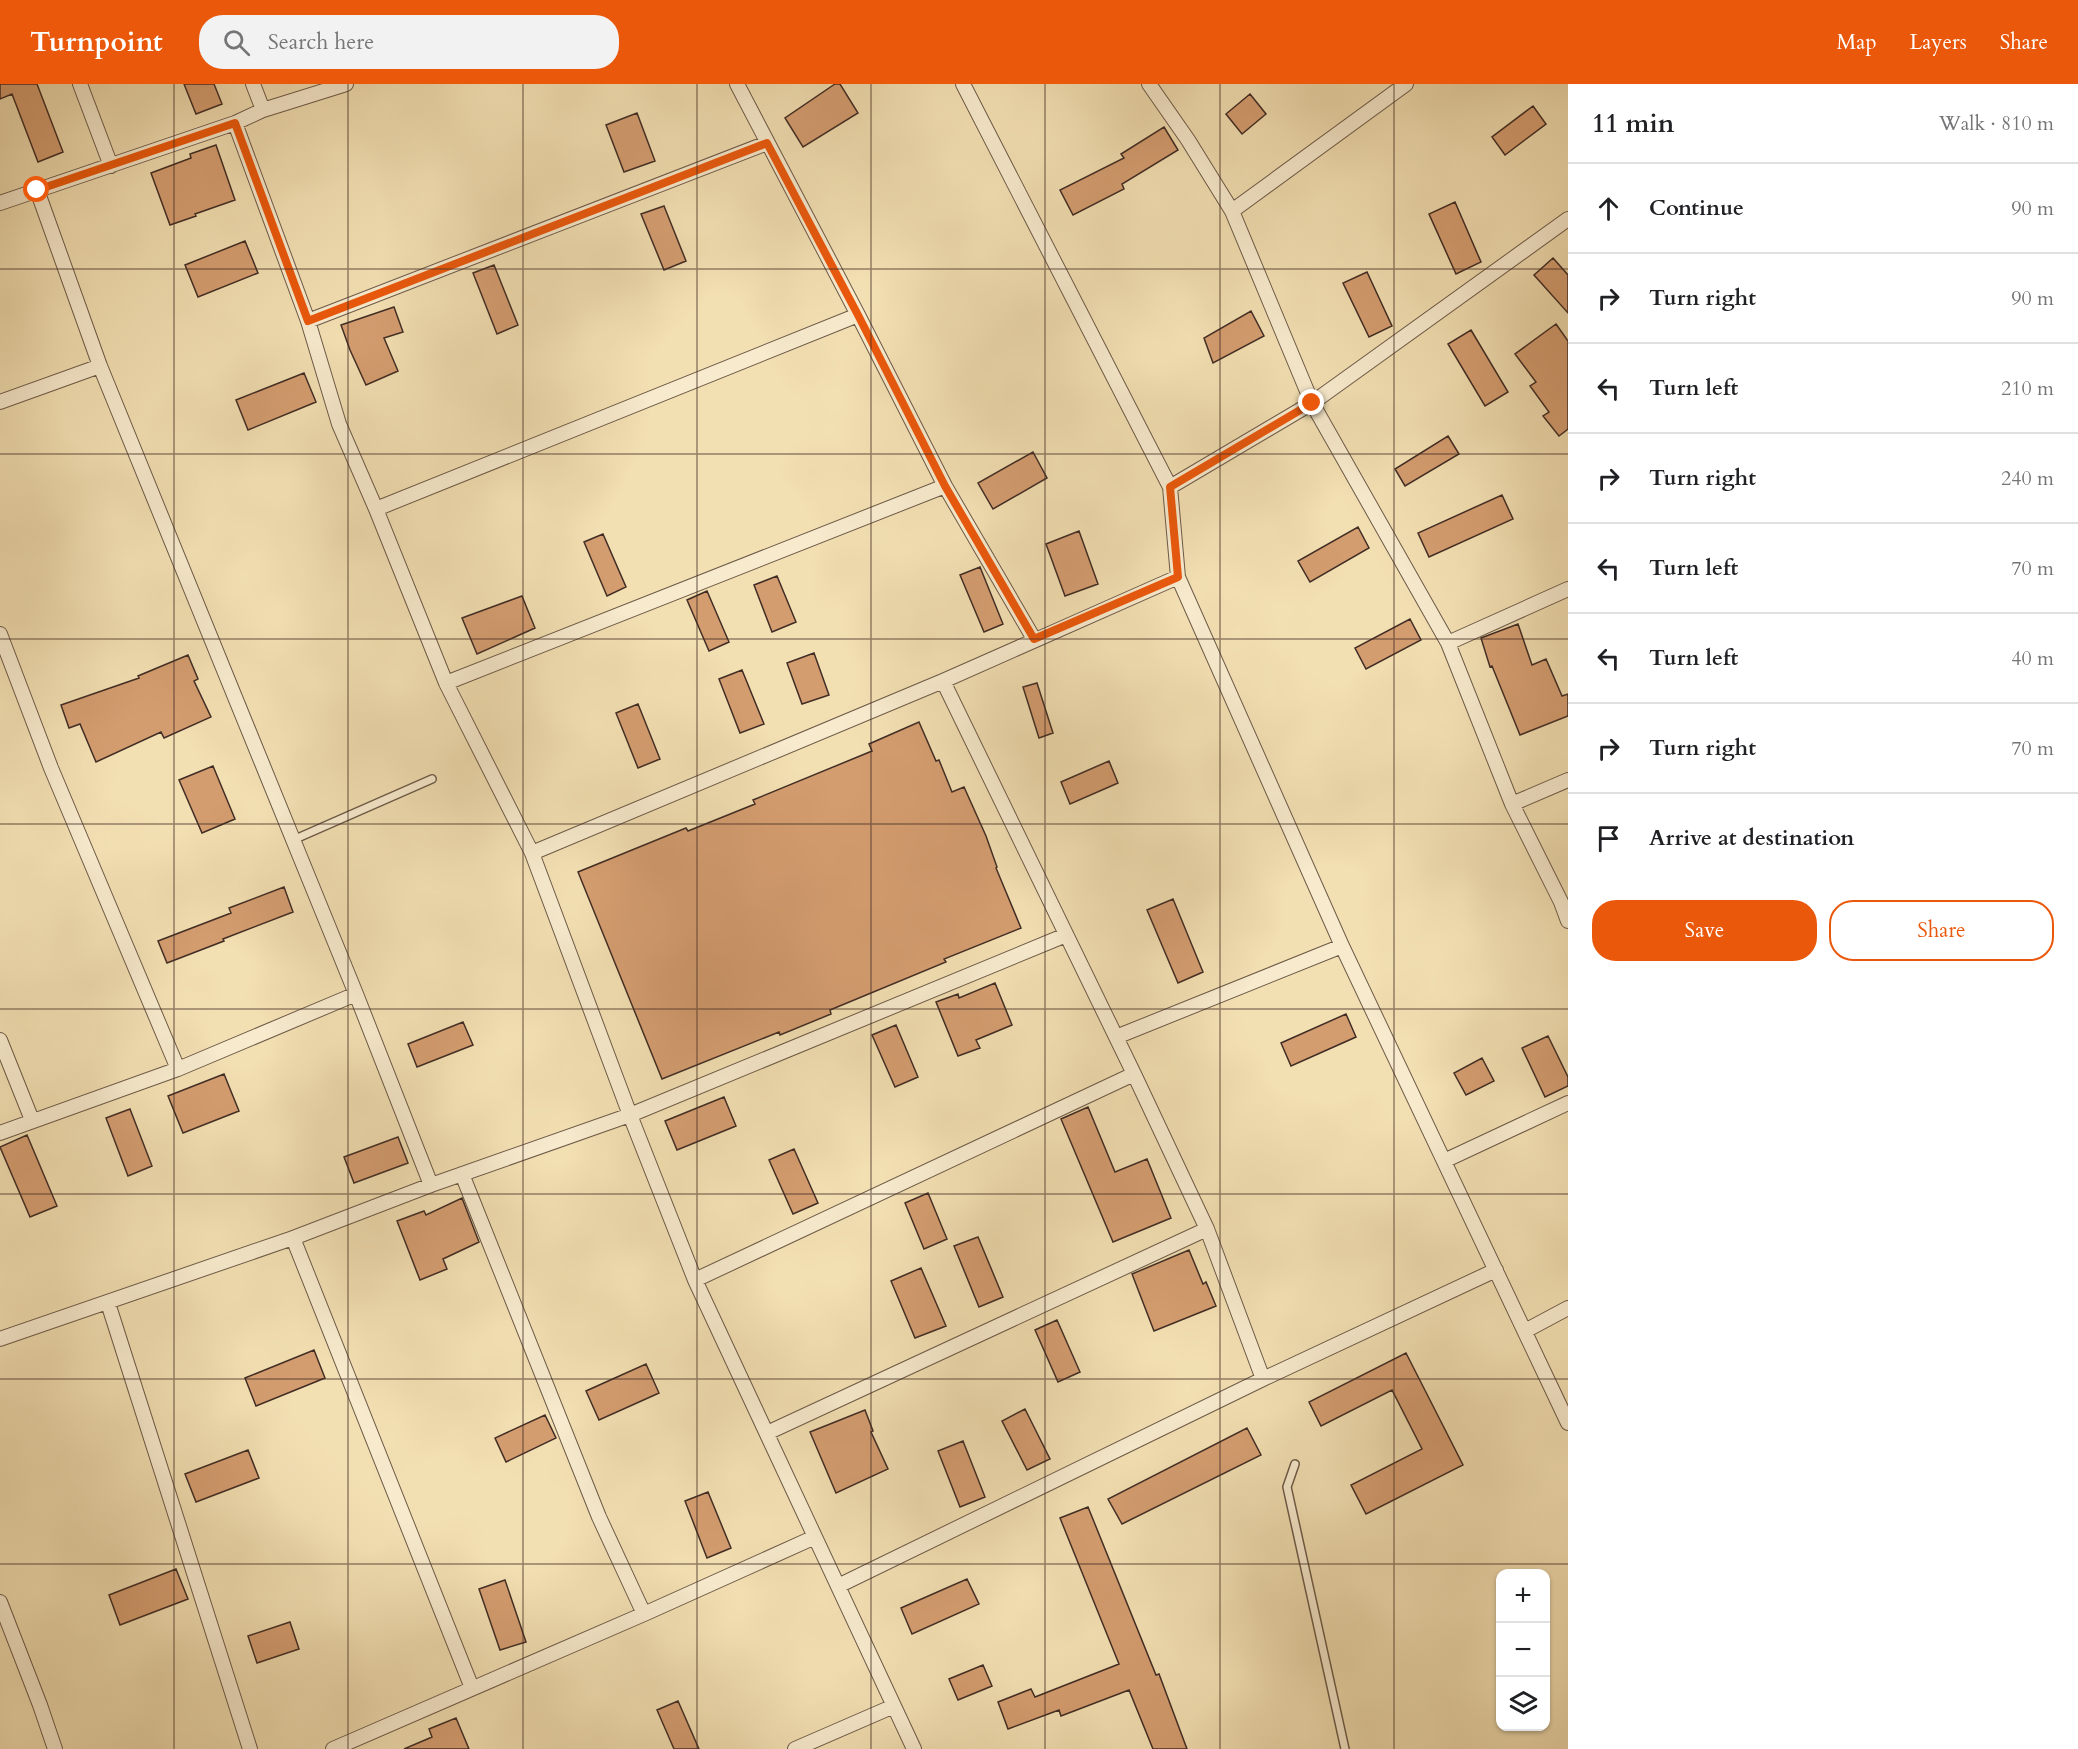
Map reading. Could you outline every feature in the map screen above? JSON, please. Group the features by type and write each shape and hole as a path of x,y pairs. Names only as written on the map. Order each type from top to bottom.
{"street":[{"path":"80,84 111,166"},
{"path":"253,84 263,110"},
{"path":"0,203 235,123 263,110 346,84"},
{"path":"736,84 945,486 1034,639"},
{"path":"963,84 1170,487 1178,577 1342,946 1568,1423"},
{"path":"1149,84 1188,140 1232,211 1312,403 1448,643 1512,804 1564,900 1568,921"},
{"path":"1232,211 1387,89 1406,84"},
{"path":"235,123 308,321 339,424 446,683 532,853 695,1280 914,1749"},
{"path":"308,321 767,143"},
{"path":"37,190 100,366 356,994 431,1185"},
{"path":"1170,487 1312,403 1568,219"},
{"path":"376,509 858,315"},
{"path":"0,402 100,366"},
{"path":"446,683 945,486"},
{"path":"532,853 943,681 1178,577"},
{"path":"1448,643 1568,589"},
{"path":"0,634 51,768 178,1069"},
{"path":"943,681 1207,1229 1263,1379"},
{"path":"1512,804 1568,780"},
{"path":"0,1339 293,1238 431,1185 630,1114 1066,934"},
{"path":"1116,1037 1342,946"},
{"path":"0,1133 178,1069 356,994"},
{"path":"0,1040 32,1120"},
{"path":"695,1280 1134,1074"},
{"path":"1444,1161 1568,1103"},
{"path":"462,1174 599,1517 644,1614"},
{"path":"767,1433 1207,1229"},
{"path":"293,1238 472,1688"},
{"path":"838,1586 1263,1379 1496,1270"},
{"path":"108,1303 250,1749"},
{"path":"1525,1331 1568,1308"},
{"path":"333,1749 815,1537"},
{"path":"0,1602 55,1749"},
{"path":"795,1749 894,1706"}],"lane":[{"path":"293,840 432,780"},
{"path":"1295,1464 1287,1487 1345,1749"}],"building":[{"path":"0,84 37,84 63,152 38,162 12,94 0,99"},
{"path":"184,84 214,84 222,104 196,114"},
{"path":"835,84 840,84 858,113 803,147 785,118"},
{"path":"1250,94 1266,114 1242,134 1226,114"},
{"path":"1533,106 1546,124 1505,155 1492,137"},
{"path":"637,113 655,161 624,172 606,125"},
{"path":"1164,127 1178,150 1122,184 1124,189 1073,215 1060,190 1124,158 1121,154"},
{"path":"216,145 235,200 170,225 151,173 191,158 190,154"},
{"path":"1455,202 1481,262 1456,274 1429,214"},
{"path":"664,206 686,261 664,270 641,214"},
{"path":"245,241 258,273 198,297 185,265"},
{"path":"1553,258 1568,275 1568,313 1534,275"},
{"path":"494,265 518,325 497,334 473,273"},
{"path":"1367,272 1392,326 1369,337 1343,283"},
{"path":"394,307 403,332 384,338 398,371 366,385 341,325"},
{"path":"1251,311 1264,336 1213,363 1204,338"},
{"path":"1556,324 1568,341 1568,429 1559,436 1543,416 1549,412 1530,386 1536,382 1515,354"},
{"path":"1471,330 1508,392 1485,406 1448,344"},
{"path":"304,373 316,402 248,430 236,400"},
{"path":"1448,436 1459,454 1405,486 1395,469"},
{"path":"1033,452 1047,478 993,509 978,483"},
{"path":"1502,495 1513,519 1429,557 1418,533"},
{"path":"1358,527 1369,548 1310,582 1298,561"},
{"path":"1079,531 1098,584 1065,596 1046,544"},
{"path":"603,534 626,587 607,596 584,542"},
{"path":"980,567 1003,624 984,632 960,575"},
{"path":"777,576 796,622 772,632 754,585"},
{"path":"707,591 729,642 709,651 687,600"},
{"path":"522,596 535,628 477,654 462,618"},
{"path":"1410,619 1421,640 1366,669 1355,648"},
{"path":"1518,624 1532,665 1546,659 1562,696 1568,694 1568,716 1520,735 1492,666 1490,667 1481,638"},
{"path":"814,653 829,695 802,704 787,663"},
{"path":"188,655 198,679 194,681 211,717 164,738 161,732 96,762 80,724 69,728 61,705 139,678 138,676"},
{"path":"742,670 764,724 740,733 719,679"},
{"path":"1037,683 1053,733 1039,738 1023,687"},
{"path":"638,704 660,759 638,768 616,713"},
{"path":"919,722 936,761 939,760 952,792 964,787 986,836 996,868 1021,928 944,959 946,962 830,1010 831,1014 780,1035 779,1032 662,1079 578,872 686,828 688,831 755,804 753,800 872,751 869,744"},
{"path":"1109,761 1118,783 1070,804 1061,782"},
{"path":"213,766 235,819 202,833 179,780"},
{"path":"284,887 293,912 167,963 158,941 231,913 229,908"},
{"path":"1173,899 1203,972 1178,983 1147,910"},
{"path":"995,983 1012,1025 976,1040 980,1048 958,1056 936,1002 958,994 959,998"},
{"path":"1346,1014 1356,1037 1291,1066 1281,1043"},
{"path":"463,1022 473,1045 417,1067 408,1044"},
{"path":"896,1025 918,1077 895,1087 872,1035"},
{"path":"1548,1036 1568,1077 1568,1086 1545,1097 1522,1048"},
{"path":"1482,1058 1494,1081 1466,1095 1454,1073"},
{"path":"224,1074 239,1111 183,1133 168,1096"},
{"path":"724,1097 736,1126 677,1150 665,1121"},
{"path":"1088,1107 1115,1172 1147,1159 1171,1218 1113,1242 1061,1119"},
{"path":"130,1109 152,1166 128,1176 106,1118"},
{"path":"27,1135 57,1206 30,1217 0,1147"},
{"path":"398,1137 408,1163 354,1183 344,1157"},
{"path":"794,1149 818,1203 793,1214 769,1160"},
{"path":"928,1193 947,1239 924,1249 905,1203"},
{"path":"462,1198 479,1242 443,1259 447,1269 420,1280 397,1221 424,1211 426,1215"},
{"path":"978,1237 1003,1297 979,1307 954,1246"},
{"path":"1189,1250 1203,1284 1206,1282 1216,1306 1154,1331 1132,1274"},
{"path":"921,1268 946,1326 915,1338 891,1281"},
{"path":"1057,1320 1080,1372 1058,1382 1035,1330"},
{"path":"314,1350 325,1378 256,1406 245,1378"},
{"path":"1406,1353 1463,1465 1366,1514 1351,1485 1422,1449 1392,1390 1321,1426 1309,1402"},
{"path":"646,1364 659,1393 599,1420 586,1391"},
{"path":"1025,1409 1050,1459 1027,1470 1002,1421"},
{"path":"865,1410 873,1431 871,1432 888,1469 836,1493 810,1432"},
{"path":"545,1415 556,1438 506,1462 495,1438"},
{"path":"1247,1428 1261,1455 1122,1524 1108,1499"},
{"path":"963,1441 985,1497 960,1507 938,1451"},
{"path":"248,1450 259,1478 196,1502 185,1474"},
{"path":"708,1492 731,1548 707,1558 685,1501"},
{"path":"1088,1507 1156,1675 1159,1674 1187,1749 1153,1749 1129,1690 1061,1716 1059,1710 1008,1729 998,1702 1031,1689 1035,1697 1119,1664 1060,1518"},
{"path":"176,1569 188,1599 120,1625 109,1595"},
{"path":"967,1579 979,1604 912,1634 901,1608"},
{"path":"505,1580 526,1642 500,1650 479,1589"},
{"path":"290,1622 299,1649 257,1663 248,1636"},
{"path":"983,1665 992,1686 958,1700 949,1679"},
{"path":"678,1701 699,1749 674,1749 657,1710"},
{"path":"456,1718 469,1749 404,1749 432,1737 429,1729"}],"route":[{"path":"37,190 235,123 308,321 767,143 945,486 1034,639 1178,577 1170,487 1312,403"}]}
